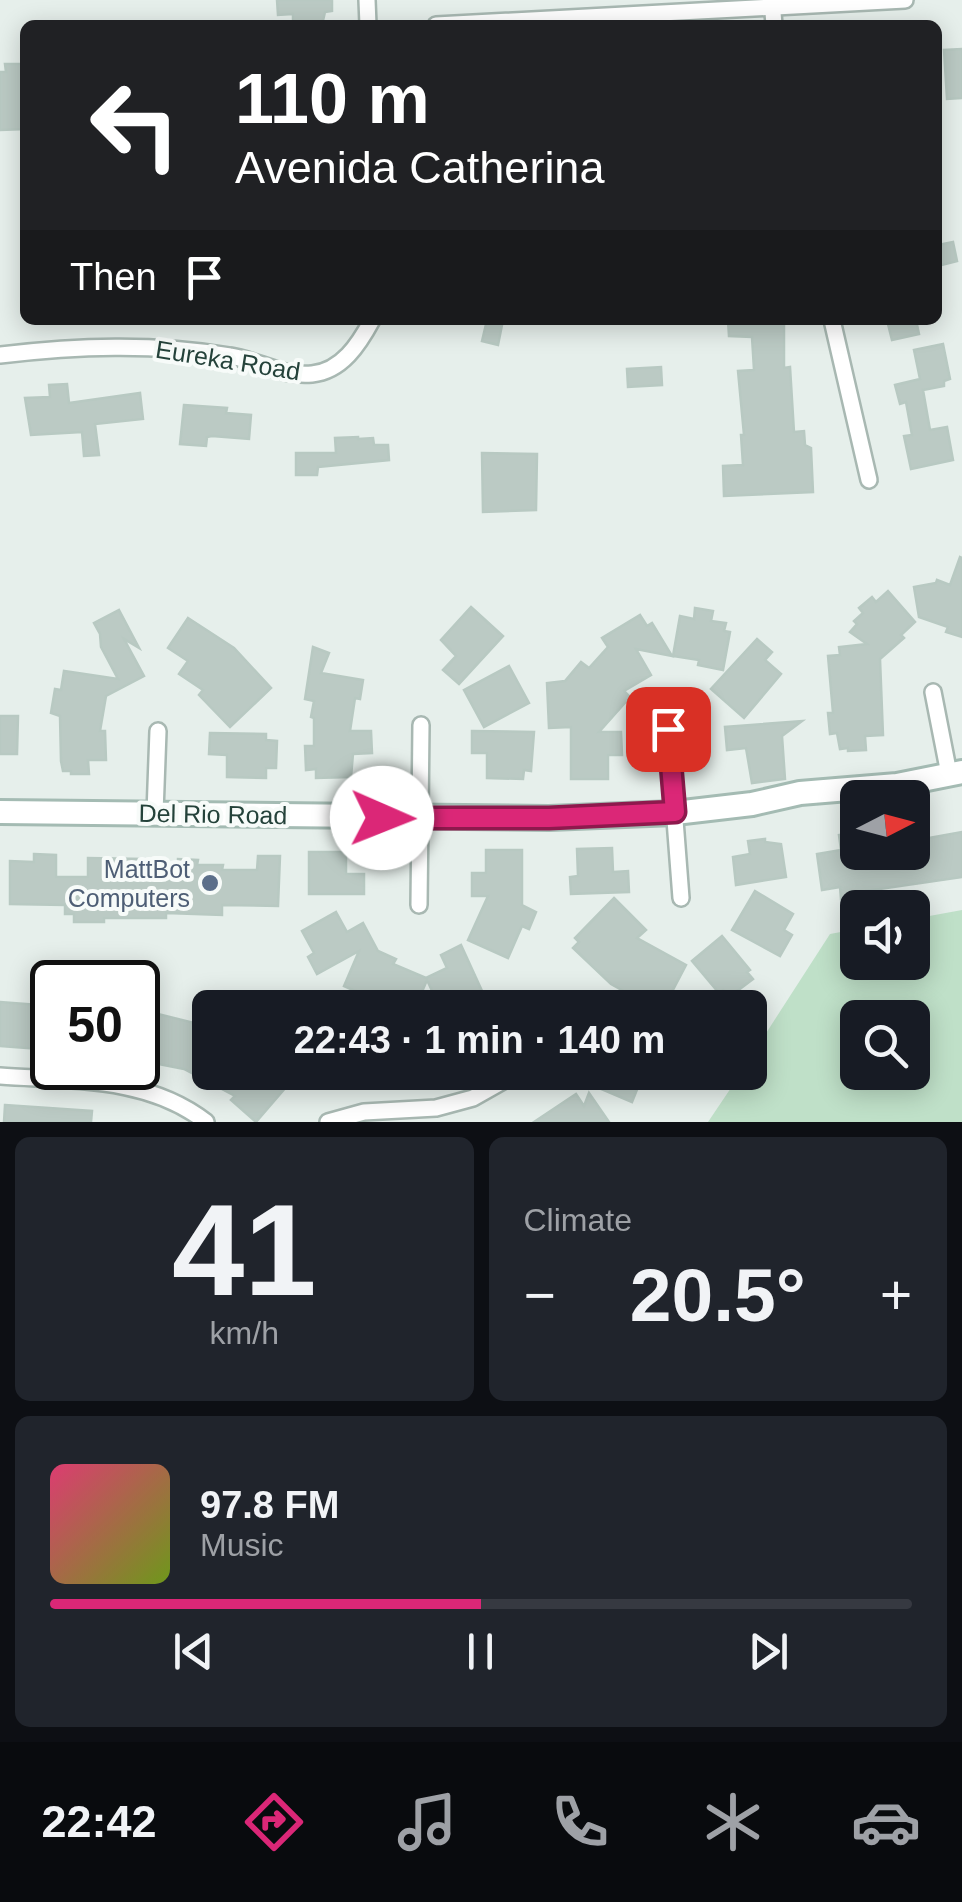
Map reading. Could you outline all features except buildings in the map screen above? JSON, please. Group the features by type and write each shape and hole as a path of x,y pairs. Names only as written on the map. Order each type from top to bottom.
{"main road":[{"name":"Del Rio Road","path":"0,812 549,818 752,804 800,793 897,785 956,773"}],"street":[{"path":"556,20 772,11 905,0"},
{"name":"Eureka Road","path":"0,354 82,346 151,347 234,356 284,372 316,374 357,349 369,325"},
{"path":"833,325 869,480"},
{"path":"934,692 956,773"},
{"path":"419,905 420,725"},
{"path":"668,729 681,898"},
{"path":"155,813 158,731"},
{"path":"0,1076 126,1085 182,1103 206,1122"},
{"path":"328,1122 364,1112 436,1108 487,1090"}],"green space":[{"path":"962,910 962,1122 708,1122 730,1090 767,1090 767,1032 830,934 840,932 840,980 930,980 930,916"}],"place":[{"name":"MattBot Computers","path":"210,883"}],"route":[{"path":"382,818 549,818 675,812 668,729"}]}
